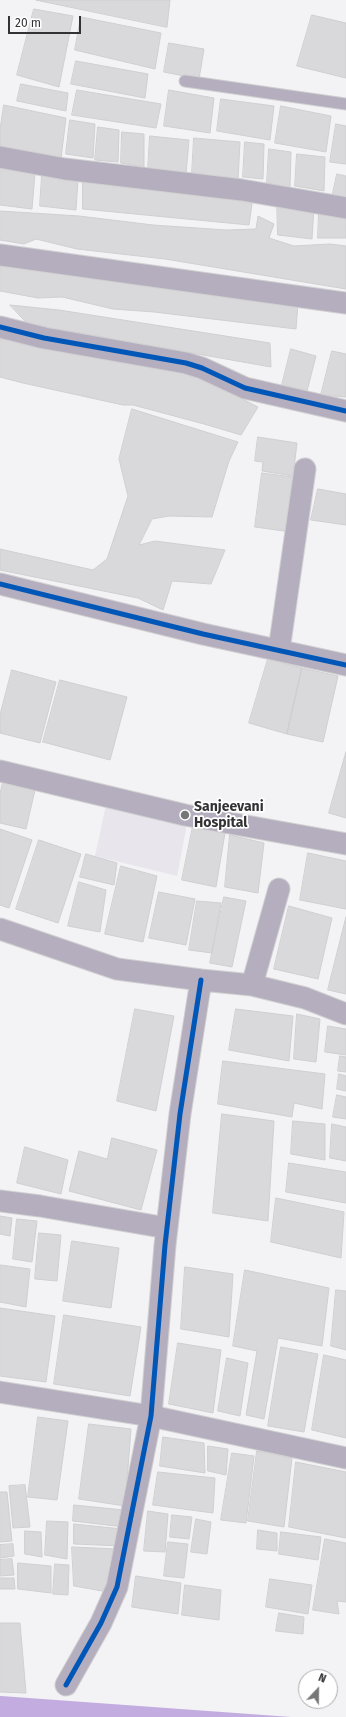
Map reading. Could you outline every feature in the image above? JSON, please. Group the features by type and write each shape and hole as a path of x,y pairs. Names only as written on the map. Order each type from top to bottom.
{"street":[{"path":"0,157 65,169 242,190 346,208"},
{"path":"0,255 346,303"},
{"path":"0,327 44,338 186,362 245,388 346,411"},
{"path":"279,650 304,469"},
{"path":"0,584 203,634 346,665"},
{"path":"0,771 184,816 346,844"},
{"path":"252,985 279,889"},
{"path":"0,929 117,969 252,985 305,998 346,1014"},
{"path":"66,1685 101,1623 117,1587 151,1416 167,1228 180,1114 201,980"},
{"path":"0,1201 40,1206 167,1228"},
{"path":"0,1392 151,1416 346,1458"}],"lane":[{"path":"185,81 346,104"}],"shaded area":[{"path":"106,805 187,824 177,876 95,856"},
{"path":"1,1696 291,1717 0,1717"}],"building":[{"path":"36,0 170,0 167,27"},
{"path":"34,9 73,16 59,87 17,75"},
{"path":"312,15 346,23 346,78 297,66"},
{"path":"81,17 161,33 155,69 75,50"},
{"path":"169,43 204,49 199,79 164,72"},
{"path":"76,61 148,74 145,98 71,84"},
{"path":"21,84 68,93 66,111 17,101"},
{"path":"77,90 161,104 156,128 72,115"},
{"path":"169,90 214,98 210,133 164,126"},
{"path":"221,99 274,106 270,140 217,131"},
{"path":"4,105 66,118 61,158 0,147 0,130"},
{"path":"281,106 331,116 326,152 275,143"},
{"path":"70,120 95,124 93,158 66,154"},
{"path":"336,124 346,126 346,164 330,162"},
{"path":"98,127 119,130 118,162 95,160"},
{"path":"122,132 144,134 144,167 121,163"},
{"path":"150,136 189,140 186,174 148,169"},
{"path":"194,138 240,142 238,180 192,173"},
{"path":"245,142 264,144 263,179 243,177"},
{"path":"269,149 291,152 290,188 267,183"},
{"path":"297,154 325,157 324,191 295,186"},
{"path":"0,167 35,173 32,209 0,205"},
{"path":"337,174 346,176 346,200 332,198"},
{"path":"42,175 78,179 76,210 40,206"},
{"path":"83,178 253,197 249,225 83,209"},
{"path":"277,201 314,207 312,239 278,235"},
{"path":"0,211 79,216 153,225 227,230 256,229 258,216 274,224 269,238 294,246 330,244 346,246 346,289 165,259 77,249 36,239 24,244 0,240"},
{"path":"319,211 346,213 346,238 318,238"},
{"path":"0,265 298,303 296,329 154,312 113,309 62,297 38,298 0,291"},
{"path":"10,305 59,310 270,343 271,367 28,324"},
{"path":"0,339 36,344 71,354 95,354 160,365 201,378 258,407 241,435 133,405 123,405 0,377"},
{"path":"291,349 316,356 307,391 282,385"},
{"path":"332,351 346,354 346,397 321,395"},
{"path":"132,409 238,442 229,461 212,517 169,516 152,519 139,545 155,541 225,550 211,584 172,581 163,610 138,598 0,570 0,549 93,570 107,559 128,496 119,459"},
{"path":"258,437 297,443 293,476 262,471 263,462 255,461"},
{"path":"262,473 299,478 291,532 255,527"},
{"path":"318,489 346,494 346,525 311,520"},
{"path":"268,659 302,668 287,734 249,723"},
{"path":"302,668 338,676 323,742 287,734"},
{"path":"12,670 56,682 40,743 0,733 0,715"},
{"path":"60,680 127,697 110,760 43,742"},
{"path":"346,752 346,818 329,813"},
{"path":"3,782 35,790 26,829 0,823 0,794"},
{"path":"193,826 225,833 216,887 182,880"},
{"path":"0,829 32,840 9,908 0,905"},
{"path":"230,835 264,843 258,893 225,887"},
{"path":"39,840 81,854 58,923 16,909"},
{"path":"308,853 346,861 346,909 300,900"},
{"path":"86,854 117,863 114,885 80,877"},
{"path":"121,866 157,876 143,942 105,934"},
{"path":"79,882 106,890 100,932 68,926"},
{"path":"159,892 195,899 186,945 149,938"},
{"path":"224,897 246,901 232,967 210,963"},
{"path":"197,901 221,903 212,953 189,950"},
{"path":"289,906 332,918 318,979 274,969"},
{"path":"346,917 346,994 328,990"},
{"path":"135,1009 174,1016 156,1111 117,1101"},
{"path":"236,1009 293,1016 289,1061 229,1050"},
{"path":"297,1014 320,1019 316,1062 294,1059"},
{"path":"328,1026 346,1029 346,1055 325,1052"},
{"path":"340,1056 346,1057 346,1072 338,1071"},
{"path":"223,1061 325,1074 322,1109 294,1103 292,1117 218,1104"},
{"path":"339,1074 346,1076 346,1091 337,1089"},
{"path":"337,1095 346,1097 346,1119 333,1117"},
{"path":"222,1114 274,1121 268,1221 213,1213"},
{"path":"293,1121 325,1124 325,1160 291,1154"},
{"path":"332,1124 346,1127 346,1161 330,1158"},
{"path":"112,1138 157,1150 141,1210 69,1191 79,1151 107,1159"},
{"path":"25,1147 68,1160 61,1194 17,1183"},
{"path":"289,1163 346,1172 346,1203 286,1192"},
{"path":"276,1198 344,1212 341,1258 271,1242"},
{"path":"0,1216 12,1218 10,1236 0,1234"},
{"path":"17,1219 37,1221 32,1262 13,1259"},
{"path":"39,1233 61,1235 57,1281 35,1279"},
{"path":"72,1241 119,1248 111,1308 63,1301"},
{"path":"0,1265 30,1269 26,1307 0,1302"},
{"path":"185,1267 233,1274 229,1337 181,1329"},
{"path":"245,1270 329,1288 322,1346 278,1338 264,1419 246,1415 257,1351 233,1346"},
{"path":"336,1290 346,1291 346,1350 331,1346"},
{"path":"0,1308 55,1316 46,1382 0,1376"},
{"path":"64,1315 141,1327 130,1396 54,1384"},
{"path":"178,1343 221,1350 213,1413 169,1404"},
{"path":"281,1347 318,1354 304,1432 268,1426"},
{"path":"324,1355 346,1360 346,1438 312,1430"},
{"path":"227,1358 248,1363 240,1416 218,1411"},
{"path":"38,1417 68,1421 57,1500 28,1497"},
{"path":"89,1424 131,1429 125,1506 79,1499"},
{"path":"163,1437 204,1443 205,1473 160,1466"},
{"path":"208,1446 228,1449 226,1475 208,1471"},
{"path":"257,1451 292,1458 284,1527 248,1521"},
{"path":"232,1453 254,1456 246,1523 221,1520"},
{"path":"296,1462 346,1472 346,1538 289,1527"},
{"path":"158,1472 215,1478 213,1513 153,1505"},
{"path":"25,1485 30,1527 13,1528 9,1486"},
{"path":"0,1492 7,1492 12,1541 0,1542"},
{"path":"74,1505 124,1510 124,1527 73,1521"},
{"path":"148,1511 168,1514 165,1552 144,1551"},
{"path":"172,1515 192,1517 189,1539 170,1537"},
{"path":"196,1519 211,1522 207,1554 191,1552"},
{"path":"47,1521 68,1522 67,1559 45,1555"},
{"path":"74,1524 122,1529 121,1546 74,1544"},
{"path":"258,1530 277,1533 277,1551 257,1549"},
{"path":"25,1531 41,1532 42,1557 25,1554"},
{"path":"281,1532 321,1537 318,1560 279,1554"},
{"path":"325,1539 346,1543 346,1602 337,1601 339,1614 313,1610"},
{"path":"168,1542 188,1544 184,1578 164,1576"},
{"path":"13,1544 14,1556 0,1558 0,1545"},
{"path":"72,1547 118,1549 108,1592 74,1586"},
{"path":"12,1559 14,1575 0,1576 0,1560"},
{"path":"18,1563 51,1566 51,1593 18,1589"},
{"path":"55,1564 69,1565 68,1595 53,1594"},
{"path":"136,1576 181,1583 178,1614 132,1607"},
{"path":"0,1578 14,1578 15,1589 0,1589"},
{"path":"270,1579 312,1585 308,1614 266,1607"},
{"path":"185,1585 221,1590 219,1620 182,1615"},
{"path":"279,1613 304,1617 303,1634 276,1631"},
{"path":"0,1623 20,1623 26,1693 0,1692"}],"cycle path":[{"path":"0,327 44,338 186,363 202,368 245,388 346,411"},
{"path":"0,584 203,634 346,665"},
{"path":"66,1685 101,1623 117,1587 151,1416 165,1245 180,1114 201,980"}],"place":[{"name":"Sanjeevani Hospital","path":"185,815"}]}
